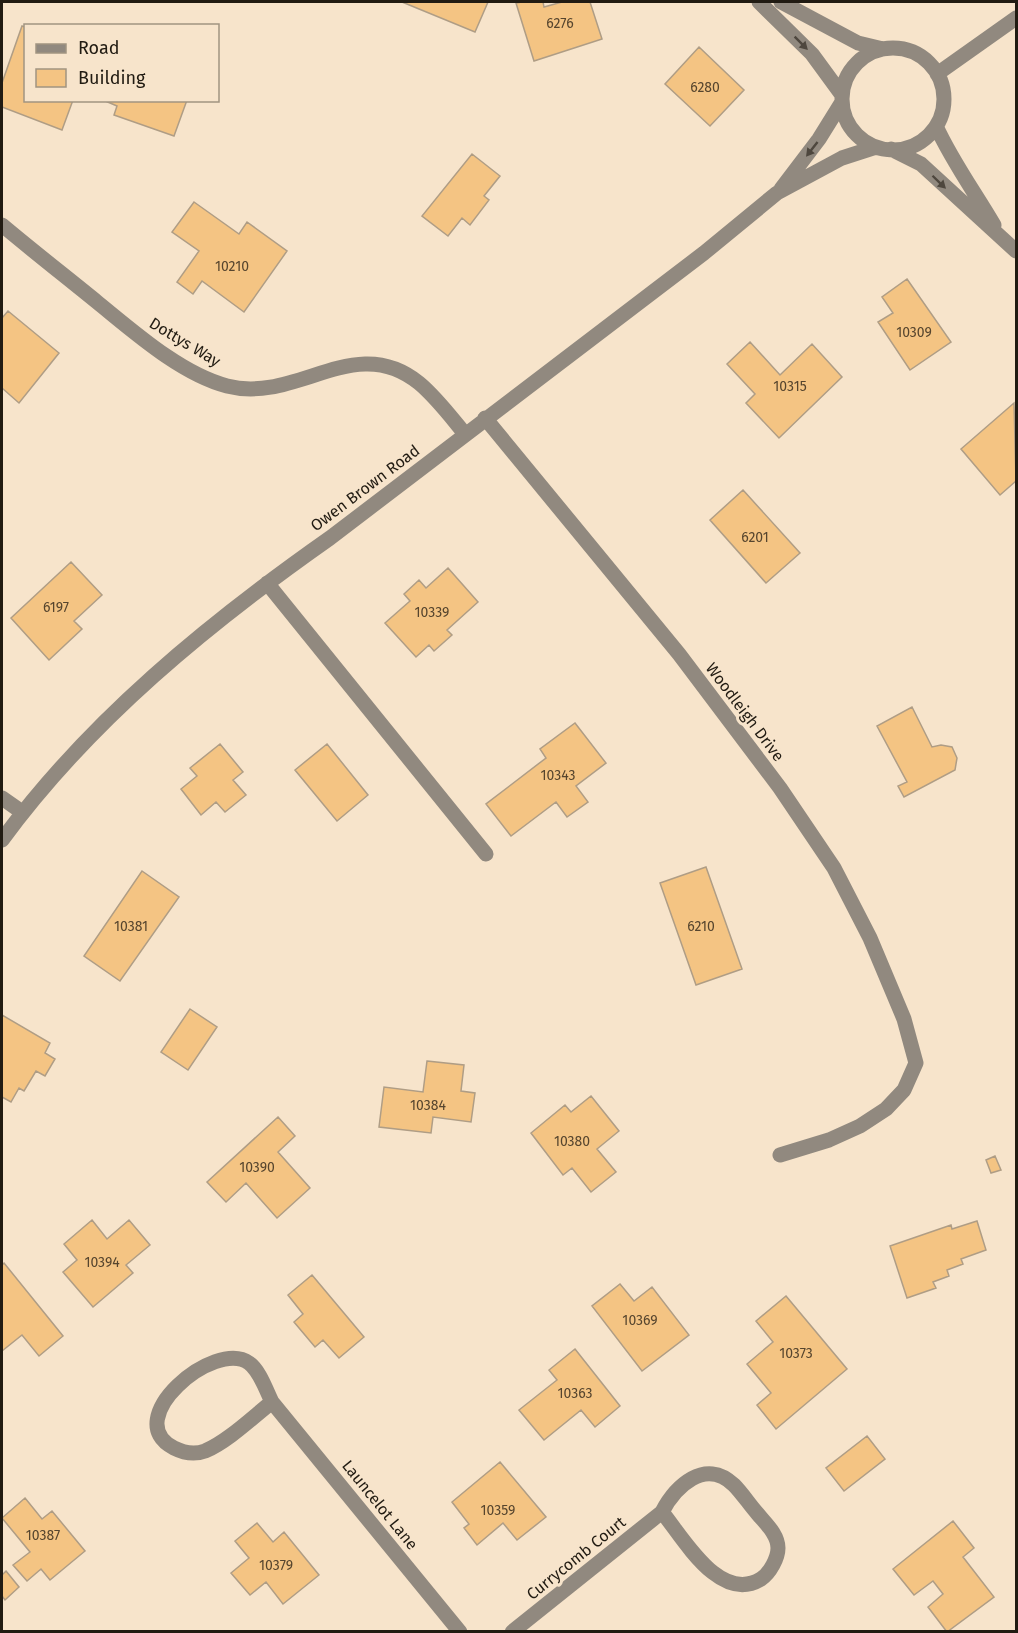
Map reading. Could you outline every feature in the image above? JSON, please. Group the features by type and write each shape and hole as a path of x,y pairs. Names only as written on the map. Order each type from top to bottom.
{"street":[{"path":"759,2 812,54 842,99 849,125 866,142 921,164 959,201 1017,251"},
{"path":"781,2 858,43 883,49 896,48 920,56 938,74 944,100 942,114 936,126 916,144 884,148"},
{"path":"938,74 1017,18"},
{"path":"842,99 848,76 860,60 883,49"},
{"name":"Owen Brown Road","path":"777,193 819,139 842,99"},
{"path":"936,126 952,161 971,186 998,233"},
{"name":"Owen Brown Road","path":"2,840 22,812 63,764 112,714 267,583 704,253 777,193 842,158 884,148"},
{"name":"Dottys Way","path":"2,225 138,336 204,377 228,386 252,389 280,386 356,363 374,363 407,375 420,384 465,434"},
{"name":"Woodleigh Drive","path":"485,418 679,654 780,788 834,868 870,938 904,1019 916,1063 904,1090 886,1109 860,1126 780,1155"},
{"path":"267,583 486,854"},
{"path":"2,798 22,812"},
{"name":"Launcelot Lane","path":"272,1402 212,1447 195,1454 171,1447 162,1440 158,1431 160,1407 166,1396 207,1364 221,1358 234,1357 249,1363 272,1402 460,1632"},
{"name":"Currycomb Court","path":"512,1632 662,1512 679,1486 689,1478 705,1474 720,1476 732,1483 774,1534 778,1547 775,1561 766,1576 755,1583 741,1586 728,1583 715,1576 662,1512"}],"building":[{"path":"402,2 488,2 475,32"},
{"path":"543,2 544,7 562,2 590,2 602,39 534,61 516,3"},
{"path":"22,26 24,26 24,102 72,102 62,130 2,107 2,83"},
{"path":"699,47 744,90 710,126 665,84"},
{"path":"108,102 186,102 174,136 114,115 117,106"},
{"path":"472,154 500,176 484,196 489,200 470,225 462,218 448,236 422,216"},
{"path":"194,202 239,234 247,222 287,251 244,312 202,281 193,294 177,282 199,251 172,232"},
{"path":"907,279 951,342 910,370 878,322 893,313 882,297"},
{"path":"8,311 59,353 19,403 2,388 2,318"},
{"path":"750,342 780,375 812,344 842,377 779,438 746,403 755,394 727,364"},
{"path":"1014,403 1016,481 1000,495 961,449"},
{"path":"743,490 800,553 766,583 710,520"},
{"path":"71,562 102,595 74,621 82,629 49,660 11,618"},
{"path":"448,568 478,602 447,630 452,635 434,651 429,645 416,657 385,623 410,601 404,594 419,580 426,588"},
{"path":"912,707 932,747 941,745 952,747 957,758 955,770 904,797 898,786 907,782 877,726"},
{"path":"575,723 606,763 576,786 588,802 567,817 556,802 511,836 486,804 546,758 540,749"},
{"path":"220,744 243,772 233,780 246,795 225,812 216,802 201,815 181,789 197,776 190,768"},
{"path":"327,744 368,795 337,821 295,770"},
{"path":"706,867 742,969 696,985 660,883"},
{"path":"142,871 179,897 120,981 84,956"},
{"path":"190,1009 217,1027 188,1070 161,1052"},
{"path":"2,1015 50,1043 45,1053 55,1059 45,1076 36,1071 24,1091 19,1088 11,1102 2,1097"},
{"path":"427,1061 464,1065 461,1091 475,1093 471,1122 433,1117 431,1133 379,1127 384,1087 423,1092"},
{"path":"591,1096 619,1131 597,1149 616,1172 591,1192 572,1168 563,1175 531,1133 565,1105 571,1112"},
{"path":"278,1117 295,1136 278,1152 310,1188 277,1218 246,1183 226,1202 207,1182"},
{"path":"995,1156 1001,1170 991,1173 986,1160"},
{"path":"92,1220 107,1239 129,1220 150,1245 126,1265 133,1273 93,1307 63,1272 77,1260 64,1244"},
{"path":"977,1221 986,1250 961,1259 963,1264 947,1270 949,1276 933,1282 936,1288 907,1298 890,1246 951,1225 952,1229"},
{"path":"4,1263 63,1336 39,1356 22,1335 2,1351 2,1265"},
{"path":"312,1275 364,1337 339,1358 323,1340 315,1347 294,1322 303,1314 288,1295"},
{"path":"620,1284 634,1301 652,1287 689,1335 642,1371 592,1306"},
{"path":"786,1296 847,1369 776,1429 757,1405 771,1393 747,1364 773,1342 756,1321"},
{"path":"575,1349 620,1406 595,1427 581,1410 544,1440 519,1410 557,1380 549,1370"},
{"path":"867,1436 885,1459 844,1491 826,1468"},
{"path":"500,1462 546,1517 517,1540 503,1523 477,1545 464,1528 469,1524 452,1502"},
{"path":"25,1498 42,1519 52,1511 85,1551 50,1580 41,1569 27,1581 13,1565 30,1552 2,1518"},
{"path":"953,1521 974,1548 963,1557 994,1597 947,1632 928,1607 943,1594 933,1581 914,1595 893,1569"},
{"path":"257,1523 273,1542 284,1532 319,1575 283,1604 266,1582 250,1595 231,1573 249,1558 235,1541"},
{"path":"6,1571 19,1587 5,1600 2,1596 2,1575"}]}
